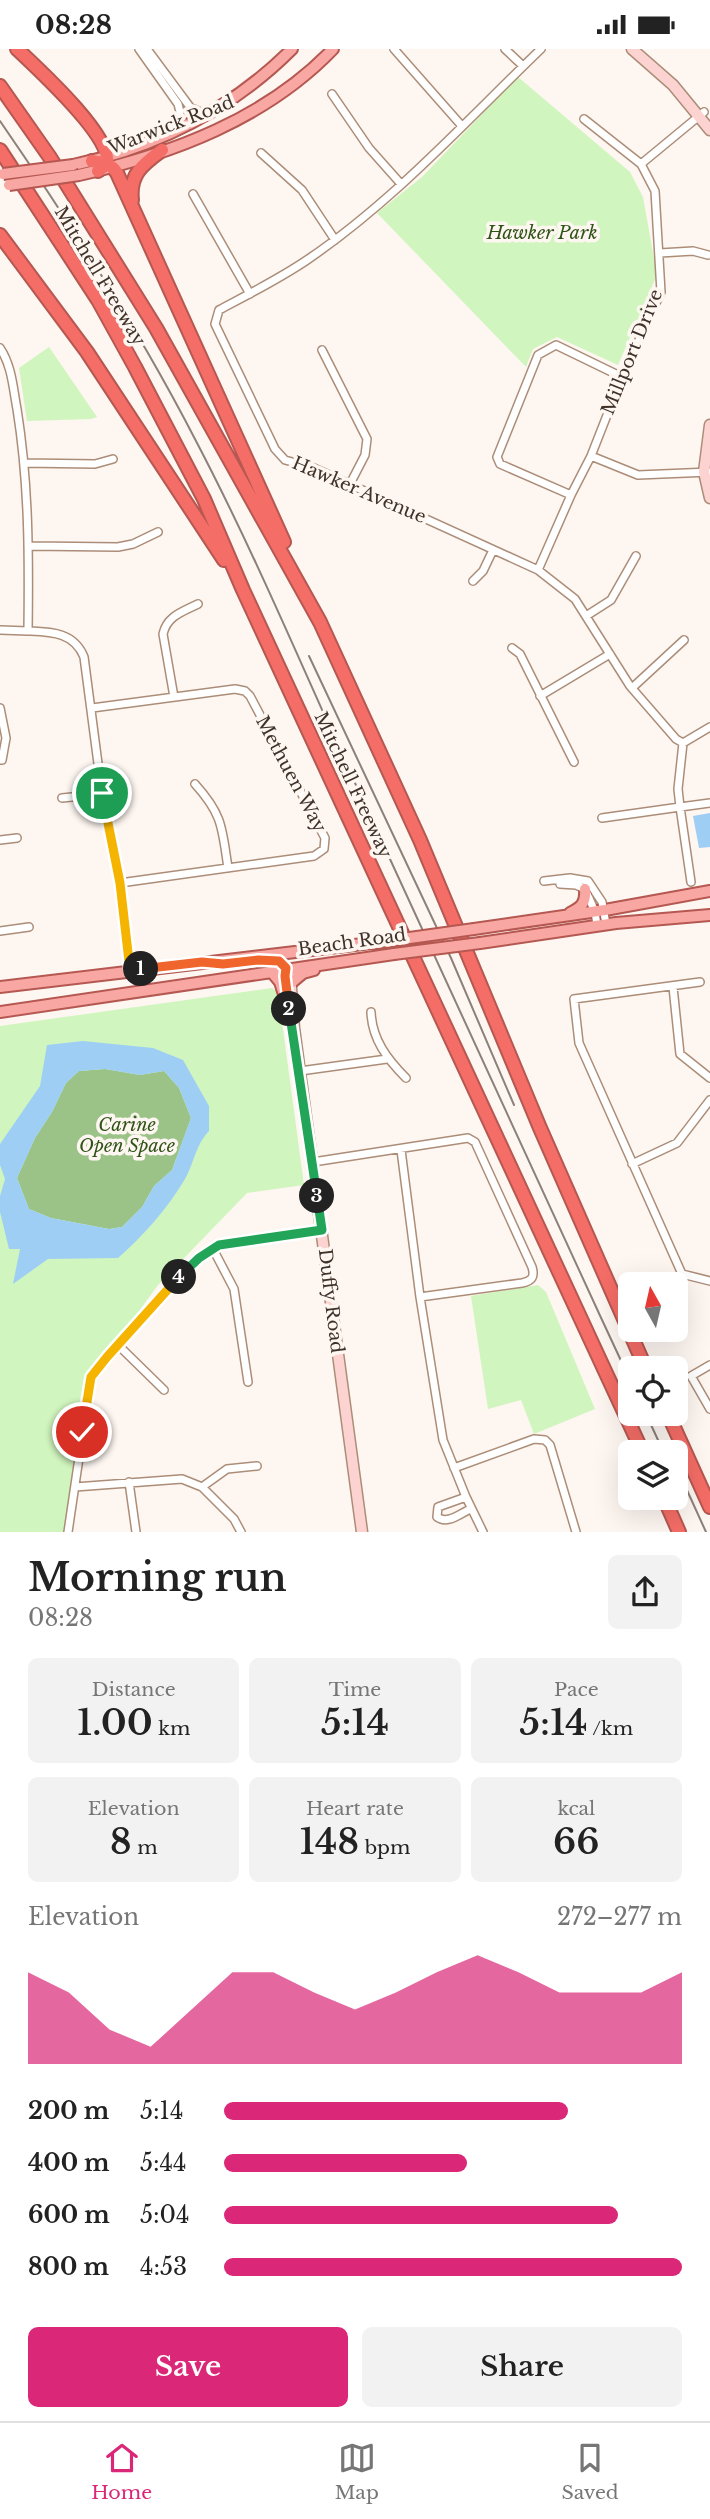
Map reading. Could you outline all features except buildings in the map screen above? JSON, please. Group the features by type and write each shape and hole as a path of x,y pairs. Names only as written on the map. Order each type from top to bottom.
{"highway":[{"path":"17,49 66,96 90,126 104,164 134,207 320,622"},
{"name":"Mitchell Freeway","path":"0,86 49,156 156,328 320,622 420,841 540,1128 640,1356"},
{"name":"Mitchell Freeway","path":"0,149 98,300 204,499 243,590 637,1440"},
{"path":"134,207 131,188 138,169 163,150"},
{"path":"0,235 130,414 243,590"},
{"path":"673,1426 710,1507"},
{"path":"674,1426 710,1487"},
{"path":"669,1510 679,1532"}],"main road":[{"name":"Warwick Road","path":"104,164 211,112 251,85 292,49"},
{"name":"Warwick Road","path":"3,180 76,170 163,150 228,125 265,105 307,75 333,49"},
{"path":"640,51 704,116 710,130"},
{"path":"251,85 265,105"},
{"path":"710,425 707,472 710,498"},
{"path":"565,916 583,905 586,899 585,889"},
{"name":"Beach Road","path":"0,987 388,941 600,911 710,891"},
{"name":"Beach Road","path":"0,1012 182,987 286,968 601,925 710,915"},
{"path":"202,962 223,964 271,959 282,963 286,968 296,955 313,949"},
{"path":"291,983 303,973 368,957"},
{"name":"Duffy Road","path":"286,968 291,983 294,1028 362,1532"},
{"name":"Duffy Road","path":"286,968 290,1014 294,1028"},
{"path":"271,971 280,982 290,1014"}],"street":[{"path":"139,49 150,52 190,107 200,112 211,112"},
{"path":"394,49 461,125"},
{"path":"505,49 523,66"},
{"name":"Hawker Avenue","path":"541,49 423,165 335,240 306,261 219,310 215,324 275,449 285,460 314,468 538,570 575,599 632,688 676,739 683,743"},
{"path":"150,52 178,104 180,112 176,130"},
{"path":"332,94 369,148 401,184"},
{"path":"584,119 641,164 704,116"},
{"path":"261,153 302,190 335,240"},
{"name":"Millport Drive","path":"538,570 591,456 622,376 661,292 655,191 641,164"},
{"path":"193,194 250,294"},
{"path":"660,253 693,251 708,255"},
{"path":"571,495 500,464 497,457 538,355 556,345 622,376"},
{"path":"0,348 8,361 12,380 24,463 29,546 28,631"},
{"path":"322,350 367,439 365,455 350,484"},
{"path":"0,382 12,380"},
{"path":"591,456 638,475 707,472"},
{"path":"24,463 95,464 113,459"},
{"path":"29,546 118,547 133,544 158,532"},
{"path":"473,581 483,571 494,550"},
{"path":"586,617 611,600 636,557"},
{"path":"174,697 163,634 165,625 171,617 198,604"},
{"path":"0,631 56,633 78,646 86,663 102,793 120,883 130,970"},
{"path":"632,688 684,640"},
{"path":"512,648 520,654 574,762"},
{"path":"540,696 610,654"},
{"name":"Methuen Way","path":"92,708 235,689 247,693 325,838 324,849 314,856 120,883"},
{"path":"0,708 6,738 0,760"},
{"path":"691,882 678,789 683,743 710,727"},
{"path":"195,784 212,803 221,820 229,868"},
{"path":"62,799 102,793"},
{"path":"602,818 710,803"},
{"path":"0,840 16,838"},
{"path":"544,881 570,878 588,881 601,900 601,925"},
{"path":"560,884 576,885 585,889 600,911"},
{"path":"0,931 29,927"},
{"path":"699,982 574,999 579,1043 682,1274 710,1281"},
{"path":"673,987 680,1054 710,1078"},
{"path":"370,1012 371,1027 387,1059 406,1078"},
{"path":"300,1071 387,1059"},
{"path":"632,1164 677,1143 710,1100"},
{"path":"313,1162 466,1138 473,1140 534,1272 532,1279 528,1282 420,1297"},
{"path":"401,1150 420,1297 443,1440 483,1532"},
{"path":"68,1532 91,1377 176,1280 213,1249 233,1242 322,1230"},
{"path":"213,1249 234,1289 248,1382"},
{"path":"118,1345 164,1390"},
{"path":"710,1365 691,1376 710,1409"},
{"path":"454,1468 534,1439 545,1440 550,1445 576,1532"},
{"path":"202,1487 227,1469 257,1466"},
{"path":"75,1487 182,1479 202,1487 234,1519 241,1532"},
{"path":"129,1482 136,1532"},
{"path":"466,1497 438,1507 437,1517 450,1520 471,1509"}],"green space":[{"name":"Hawker Park","path":"518,77 630,172 643,197 657,275 618,365 557,337 533,349 526,367 377,213 422,177"},
{"path":"49,347 97,417 27,421 19,368"},
{"name":"Carine Open Space","path":"272,988 278,992 304,1185 247,1193 158,1285 89,1379 67,1532 0,1532 0,1026"},
{"path":"105,1069 140,1075 164,1071 179,1088 191,1118 172,1170 154,1186 142,1207 122,1227 109,1229 51,1218 29,1209 17,1178 35,1138 66,1083 79,1071"},
{"path":"538,1285 546,1292 595,1409 534,1434 521,1400 488,1409 471,1296"}],"water":[{"path":"710,813 710,847 699,848 693,816"},
{"path":"83,1041 153,1048 183,1060 209,1106 209,1131 201,1142 185,1179 171,1200 146,1231 118,1258 48,1259 13,1284 20,1249 9,1249 0,1212 0,1196 5,1179 0,1165 0,1144 40,1086 47,1045","holes":["105,1069 140,1075 164,1071 179,1088 191,1118 172,1170 154,1186 142,1207 122,1227 109,1229 51,1218 29,1209 17,1178 35,1138 66,1083 79,1071"]}],"railway":[{"path":"0,121 128,318 221,489 619,1356"},
{"path":"309,656 451,958 514,1105"},
{"path":"652,1426 658,1440"},
{"path":"688,1492 706,1532"}],"route":[{"path":"82,1432 91,1377 169,1287 199,1258 219,1245 322,1230 290,1014 286,968 279,961 271,959 223,964 202,962 130,970 120,883 102,793"}]}
